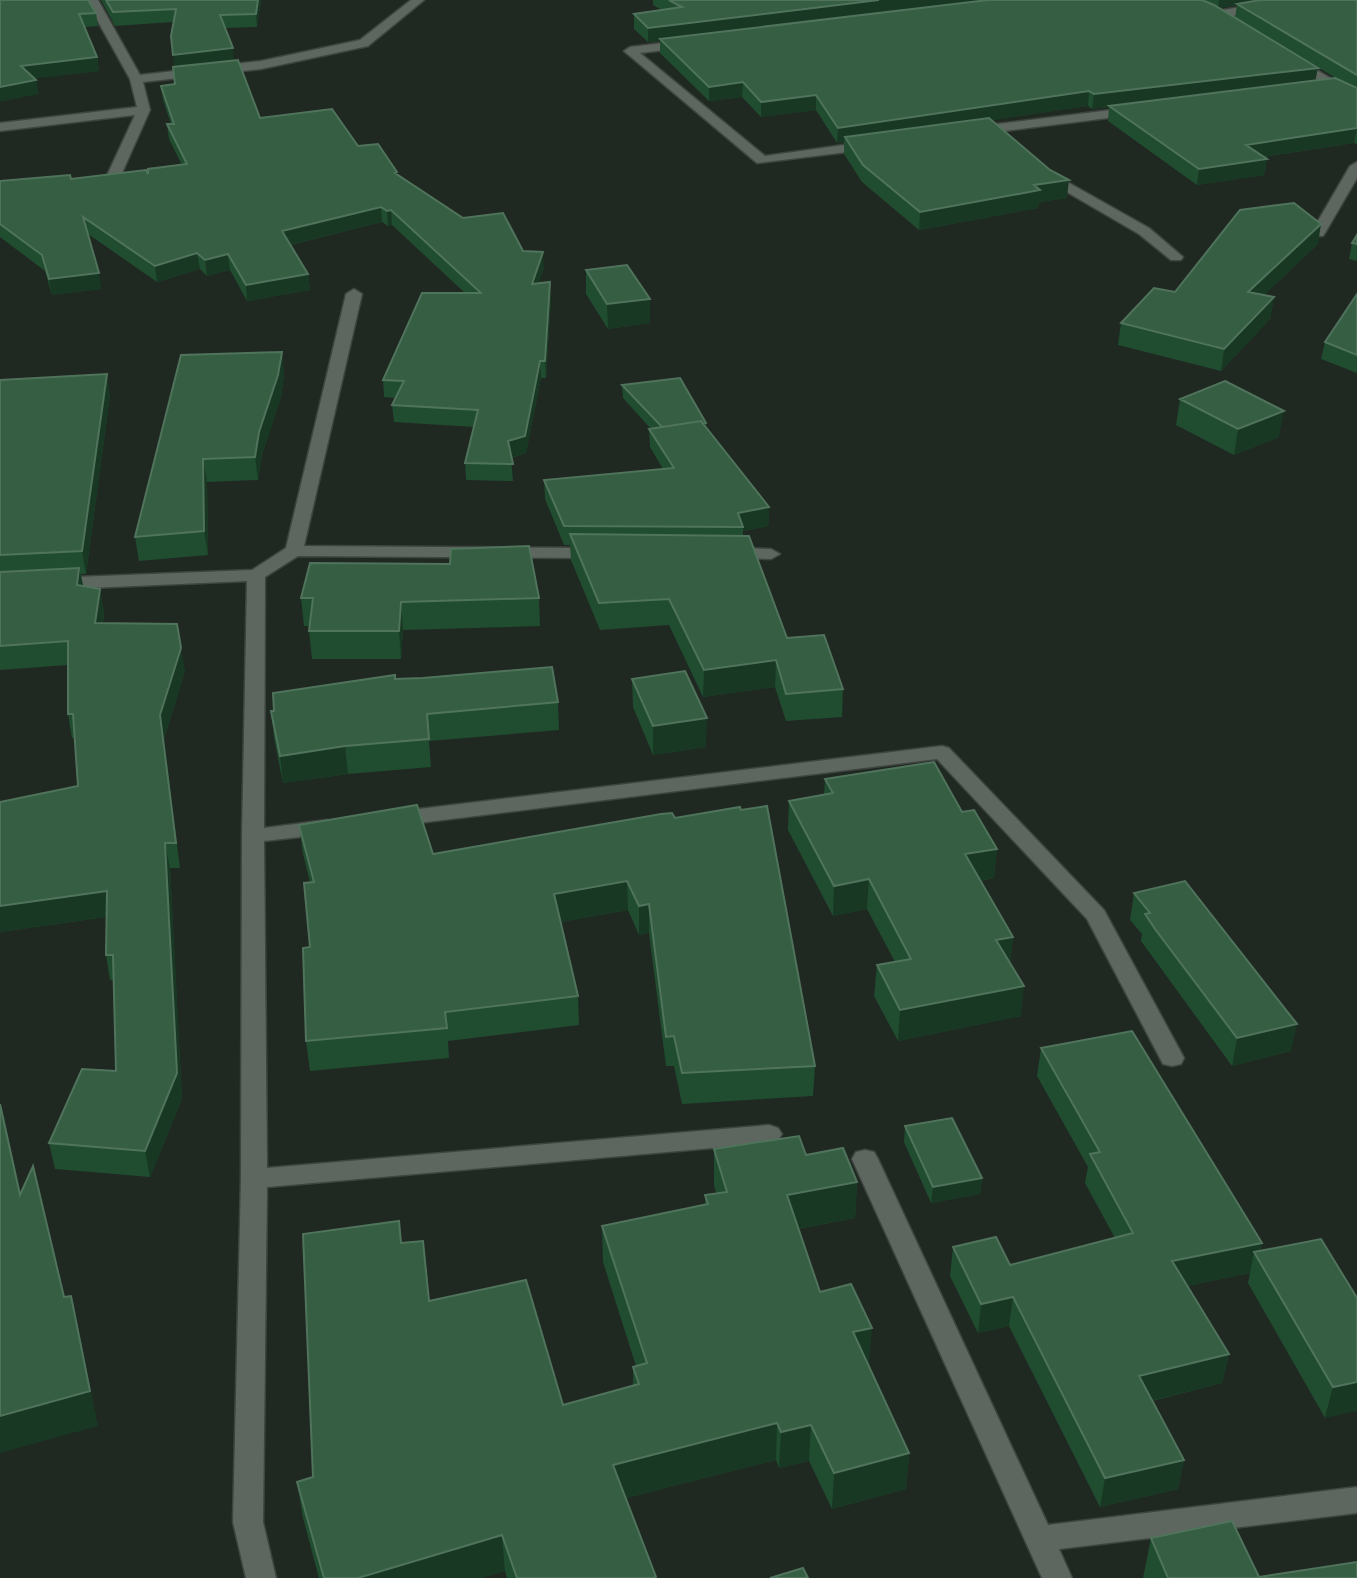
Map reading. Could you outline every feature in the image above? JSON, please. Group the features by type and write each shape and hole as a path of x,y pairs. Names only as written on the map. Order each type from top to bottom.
{"street":[{"path":"92,0 136,79 144,110 111,182"},
{"path":"136,79 261,65 364,43 418,0"},
{"path":"1229,22 1211,13 1302,0"},
{"path":"699,43 630,51 762,160 883,143"},
{"path":"1277,51 1357,99"},
{"path":"1309,89 1337,86"},
{"path":"0,127 144,110"},
{"path":"964,132 1143,110"},
{"path":"991,128 1012,146"},
{"path":"1034,164 1055,182 1144,231 1176,257"},
{"path":"1318,233 1357,166"},
{"path":"294,551 354,294"},
{"path":"0,586 256,575 294,551 621,553"},
{"path":"703,553 771,554"},
{"path":"256,575 253,836 254,1179 248,1522 261,1578"},
{"path":"377,821 942,752 1096,915 1172,1058"},
{"path":"253,836 349,824"},
{"path":"254,1179 769,1134"},
{"path":"865,1159 1057,1578"},
{"path":"1038,1539 1357,1500"}],"building":[{"path":"0,0 88,0 96,13 79,14 97,57 21,66 36,80 0,87"},
{"path":"106,0 258,0 256,14 220,15 233,48 173,55 171,36 176,9 113,12"},
{"path":"669,0 879,0 648,28 634,14 682,7"},
{"path":"988,0 1202,0 1318,68 1094,94 1089,91 838,128 816,95 761,102 743,82 709,87 660,39"},
{"path":"1260,0 1357,0 1357,75 1237,4"},
{"path":"238,60 260,118 332,109 358,146 378,144 397,172 395,173 463,218 503,213 523,251 543,252 532,284 550,282 545,361 540,361 525,436 508,441 513,464 465,463 478,410 392,405 404,381 383,380 422,293 481,293 391,210 387,211 381,207 282,231 308,274 246,285 228,254 205,260 197,253 155,266 83,217 99,273 49,279 42,255 0,224 0,181 70,175 71,179 146,170 148,174 148,169 187,164 167,124 174,124 161,86 175,84 173,67"},
{"path":"1335,78 1357,88 1357,128 1246,145 1267,159 1199,169 1109,106"},
{"path":"989,118 1050,170 1069,180 1034,185 1040,190 920,212 863,165 845,137"},
{"path":"1294,203 1321,224 1248,292 1274,297 1224,349 1121,323 1154,288 1175,292 1240,210"},
{"path":"627,265 650,299 607,304 586,270"},
{"path":"1357,294 1357,355 1325,342"},
{"path":"282,352 278,375 259,432 255,457 203,459 204,531 135,537 181,355"},
{"path":"107,374 82,551 0,555 0,380"},
{"path":"680,378 706,423 701,421 662,427 622,385"},
{"path":"1225,381 1284,411 1238,429 1180,399"},
{"path":"701,421 769,507 738,513 743,527 564,526 544,480 674,468 649,429"},
{"path":"570,534 749,536 787,638 824,635 843,689 786,694 776,660 704,670 669,599 599,603"},
{"path":"529,546 539,598 401,602 399,631 309,631 313,598 301,598 310,563 450,564 451,549"},
{"path":"79,568 77,585 100,589 95,623 177,624 181,648 160,715 176,843 165,843 177,1073 145,1151 49,1143 82,1069 116,1071 113,955 106,955 107,891 0,906 0,802 78,786 73,714 68,714 68,641 0,646 0,572"},
{"path":"552,667 558,702 427,714 429,739 345,746 280,756 271,711 274,711 273,693 395,675 395,679 423,678"},
{"path":"685,671 707,718 653,726 632,679"},
{"path":"934,762 962,812 974,810 997,849 965,854 1013,937 996,940 1024,986 900,1010 877,965 911,959 869,879 834,886 789,801 833,793 825,779"},
{"path":"417,805 433,854 661,814 672,813 675,818 740,807 741,810 767,806 815,1066 682,1073 674,1036 666,1037 649,904 639,906 627,881 554,894 578,996 445,1012 447,1028 306,1041 303,948 310,947 304,883 314,882 299,825"},
{"path":"1185,881 1297,1024 1237,1038 1155,929 1145,914 1150,913 1134,893"},
{"path":"1132,1031 1262,1243 1172,1261 1229,1354 1139,1376 1184,1460 1105,1478 1013,1297 981,1304 953,1247 996,1237 1010,1265 1133,1233 1090,1154 1100,1152 1041,1048"},
{"path":"0,1104 20,1195 33,1166 64,1297 71,1296 90,1391 0,1416"},
{"path":"952,1118 982,1178 933,1187 905,1126"},
{"path":"799,1136 806,1155 843,1148 857,1182 787,1195 820,1292 851,1284 872,1328 853,1332 909,1453 834,1473 811,1425 781,1432 777,1423 613,1465 656,1577 653,1578 517,1578 502,1535 358,1578 324,1578 297,1482 313,1477 303,1234 399,1221 401,1243 423,1241 429,1301 526,1280 563,1405 639,1384 633,1367 647,1363 602,1226 708,1204 705,1195 727,1192 714,1149"},
{"path":"1321,1239 1357,1298 1357,1382 1333,1387 1254,1252"},
{"path":"1232,1521 1259,1577 1357,1562 1357,1578 1168,1578 1151,1538"},
{"path":"803,1568 808,1578 770,1578"}]}
